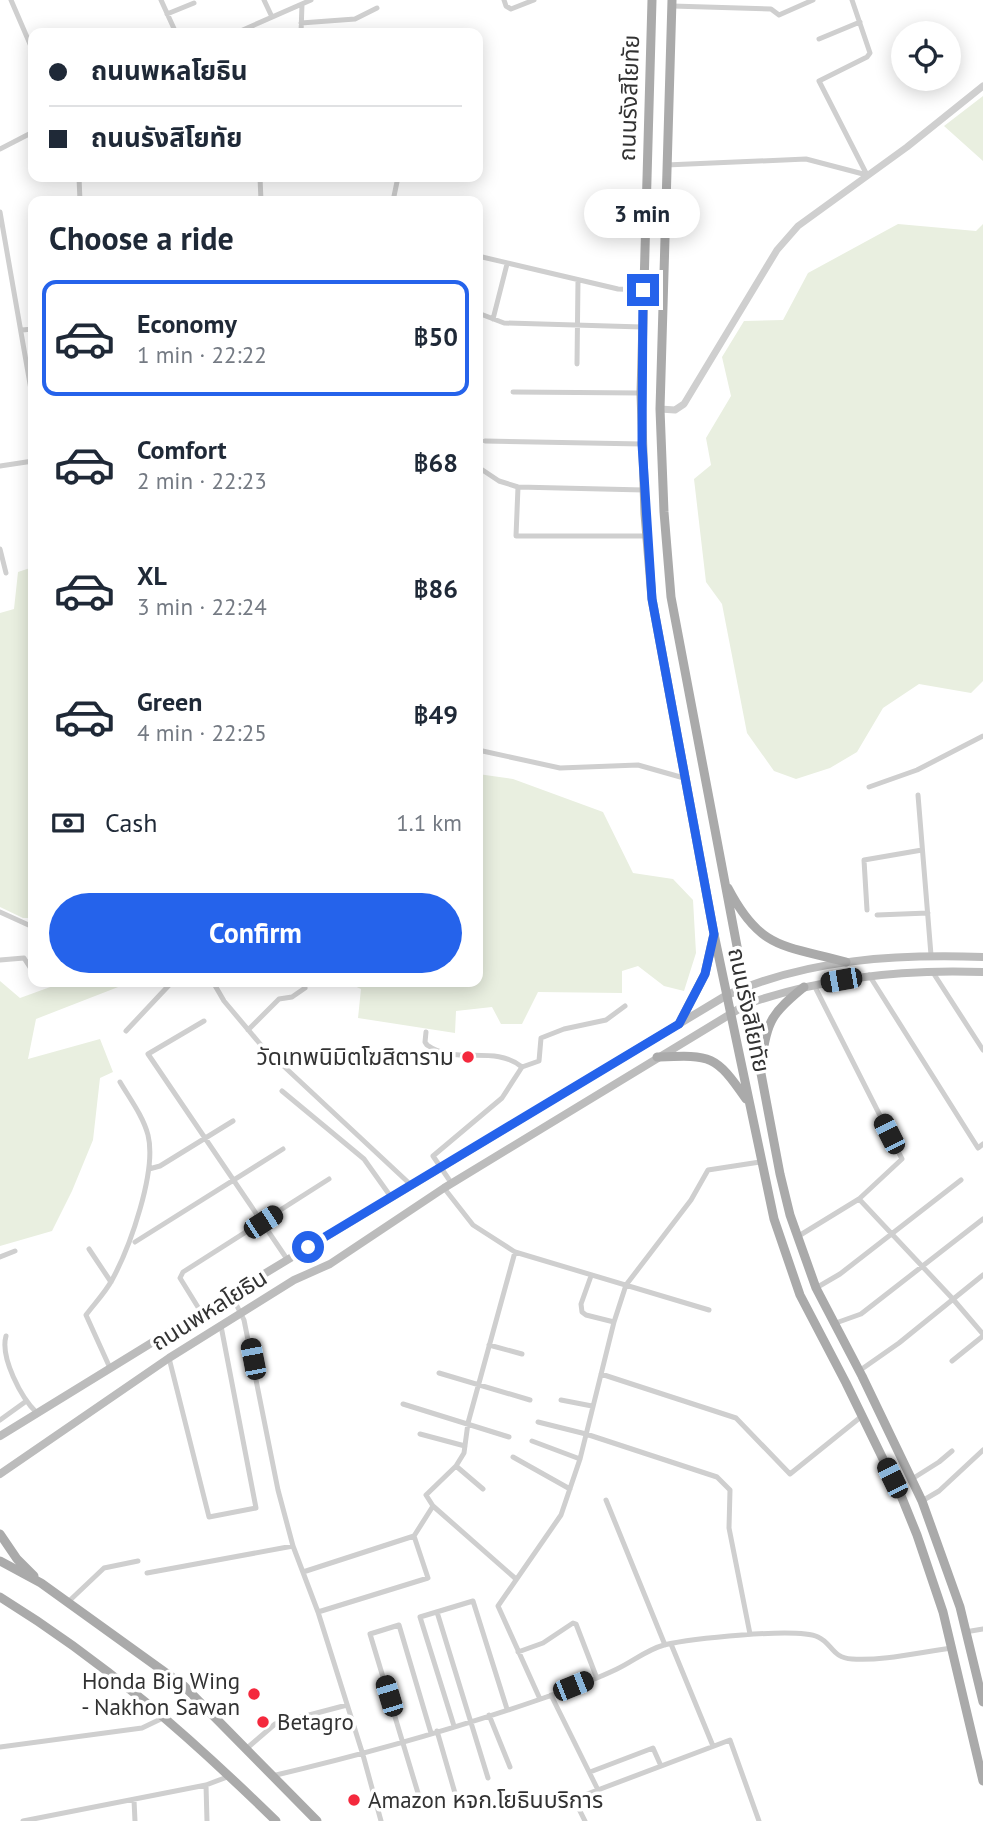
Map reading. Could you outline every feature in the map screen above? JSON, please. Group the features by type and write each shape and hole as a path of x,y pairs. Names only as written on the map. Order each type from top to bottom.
{"main road":[{"name":"ถนนรังสิโยทัย","path":"652,0 642,327 642,444 652,599 684,778 774,1219 800,1295 846,1383 917,1535 943,1612 983,1781"},
{"name":"ถนนรังสิโยทัย","path":"672,3 660,409 671,597 780,1174 797,1237 833,1324 860,1373 922,1501 960,1607 983,1702"},
{"path":"645,206 665,207"},
{"path":"723,877 738,907 763,936 801,953 846,962"},
{"path":"679,1024 705,974 714,934"},
{"name":"ถนนพหลโยธิน","path":"0,1436 287,1259 727,995 775,976 846,962 931,955 983,957"},
{"name":"ถนนพหลโยธิน","path":"0,1474 169,1358 294,1280 330,1264 448,1186 731,1012 747,1004 809,986 869,975 932,971 983,972"},
{"path":"761,1074 765,1038 771,1017 809,986"},
{"path":"657,1057 706,1057 729,1074 749,1103"},
{"path":"846,1383 860,1373"},
{"path":"0,1534 17,1559 41,1583 184,1686 317,1821"},
{"path":"0,1561 41,1583"},
{"path":"0,1597 91,1656 165,1717 276,1821"}],"street":[{"path":"11,0 28,39"},
{"path":"161,0 174,28"},
{"path":"264,0 272,17"},
{"path":"254,28 311,0"},
{"path":"505,0 506,6 511,9 534,0"},
{"path":"672,3 771,9 779,15 813,0"},
{"path":"852,0 870,53 819,81 867,175"},
{"path":"167,14 194,3"},
{"path":"301,28 302,4"},
{"path":"301,23 355,19 377,8"},
{"path":"819,38 860,22"},
{"path":"660,409 675,410 684,404 777,250 798,226 983,86"},
{"path":"0,149 28,135"},
{"path":"666,165 806,159 867,175"},
{"path":"0,212 28,369"},
{"path":"483,258 618,289 643,290"},
{"path":"493,319 507,264"},
{"path":"577,364 578,280"},
{"path":"483,315 504,323 642,327"},
{"path":"22,330 28,329"},
{"path":"513,393 641,393"},
{"path":"485,441 642,444"},
{"path":"0,466 28,462"},
{"path":"483,470 499,481 518,487 644,490"},
{"path":"518,487 516,536 647,536"},
{"path":"0,549 6,573"},
{"path":"869,786 917,771 983,736"},
{"path":"483,751 560,768 638,765 684,778"},
{"path":"918,795 931,955"},
{"path":"867,910 864,860 922,850"},
{"path":"0,912 28,924"},
{"path":"877,915 928,913"},
{"path":"0,960 24,958 28,961"},
{"path":"932,971 983,1050"},
{"path":"869,975 978,1148 983,1144"},
{"path":"797,1237 859,1199 902,1159 809,986"},
{"path":"126,1031 167,987"},
{"path":"216,987 224,1001 261,1045 411,1185"},
{"path":"248,1030 279,999 292,997 305,988"},
{"path":"625,1006 606,1020 564,1029 542,1038 539,1061 522,1068 502,1098 433,1156 473,1225 515,1252 709,1310"},
{"path":"204,1021 148,1054 287,1259"},
{"path":"426,1032 427,1045 445,1054 499,1055 522,1068"},
{"path":"110,1368 86,1315 111,1282 131,1235 149,1168 147,1133 121,1082"},
{"path":"282,1091 364,1159 391,1197"},
{"path":"149,1168 160,1166 233,1121"},
{"path":"135,1242 283,1149"},
{"path":"540,1699 498,1606 561,1515 580,1459 614,1322 626,1285 691,1200 708,1170 761,1163"},
{"path":"201,1312 180,1275 330,1179"},
{"path":"816,1288 840,1274 961,1180"},
{"path":"859,1199 983,1335 952,1361"},
{"path":"833,1324 861,1314 983,1219"},
{"path":"89,1250 111,1282"},
{"path":"0,1257 15,1251"},
{"path":"515,1252 468,1423 465,1446 456,1466 426,1495 433,1506 516,1579"},
{"path":"860,1373 983,1275"},
{"path":"591,1276 582,1312 614,1322"},
{"path":"231,1294 242,1313 278,1490 293,1546 318,1612 381,1821"},
{"path":"169,1358 209,1517 256,1508 221,1326"},
{"path":"6,1336 5,1351 25,1402 37,1413"},
{"path":"489,1345 522,1354"},
{"path":"439,1373 530,1400"},
{"path":"601,1374 736,1418 790,1474 862,1416"},
{"path":"561,1400 592,1406"},
{"path":"0,1420 25,1402"},
{"path":"402,1404 509,1437"},
{"path":"538,1422 586,1434 717,1477 730,1490 729,1528 750,1634"},
{"path":"421,1434 465,1446"},
{"path":"532,1441 580,1459"},
{"path":"922,1501 939,1491 983,1450"},
{"path":"912,1479 952,1451"},
{"path":"513,1457 570,1489"},
{"path":"456,1466 483,1489"},
{"path":"606,1500 713,1746"},
{"path":"303,1572 414,1536 433,1506"},
{"path":"318,1612 428,1578 414,1536"},
{"path":"147,1573 293,1546"},
{"path":"66,1603 104,1567 138,1561"},
{"path":"454,1726 420,1617 473,1601 507,1709"},
{"path":"437,1612 488,1778"},
{"path":"518,1652 543,1643 573,1623 576,1624 596,1676"},
{"path":"421,1803 370,1634 399,1625 457,1800"},
{"path":"965,1632 983,1629"},
{"path":"272,1776 363,1755 540,1699 618,1669 644,1652 668,1644 750,1634 803,1634 817,1636 837,1656 849,1659 873,1659 952,1647"},
{"path":"551,1695 598,1790"},
{"path":"246,1749 275,1724 347,1705"},
{"path":"489,1715 510,1767"},
{"path":"0,1748 142,1728 165,1717"},
{"path":"584,1821 575,1798 730,1740 759,1821"},
{"path":"590,1772 653,1748 661,1766"},
{"path":"23,1821 62,1818 206,1786 230,1776"},
{"path":"206,1786 207,1821"},
{"path":"134,1800 135,1821"}],"green space":[{"path":"983,96 983,161 944,126"},
{"path":"898,224 976,231 983,224 983,681 971,693 919,684 883,708 857,752 830,768 796,779 774,771 747,733 722,604 706,582 694,479 711,465 706,438 731,396 722,357 744,321 783,320 808,273"},
{"path":"28,569 28,918 0,907 0,613 14,609 18,572"},
{"path":"483,775 513,779 603,812 633,873 673,879 693,900 696,953 684,991 664,986 638,966 622,971 622,993 538,992 522,1024 501,1024 492,1007 456,1011 455,1033 358,1018 361,989 357,987 483,987"},
{"path":"0,981 20,998 50,987 118,987 36,1019 28,1059 100,1039 113,1072 100,1078 93,1140 52,1231 0,1246"}],"place":[{"name":"วัดเทพนิมิตโฆสิตาราม","path":"468,1057"},
{"name":"Honda Big Wing - Nakhon Sawan","path":"254,1694"},
{"name":"Betagro","path":"263,1722"},
{"name":"Amazon หจก.โยธินบริการ","path":"354,1800"}],"route":[{"path":"308,1247 679,1024 705,974 714,934 652,599 642,444 643,290"}]}
